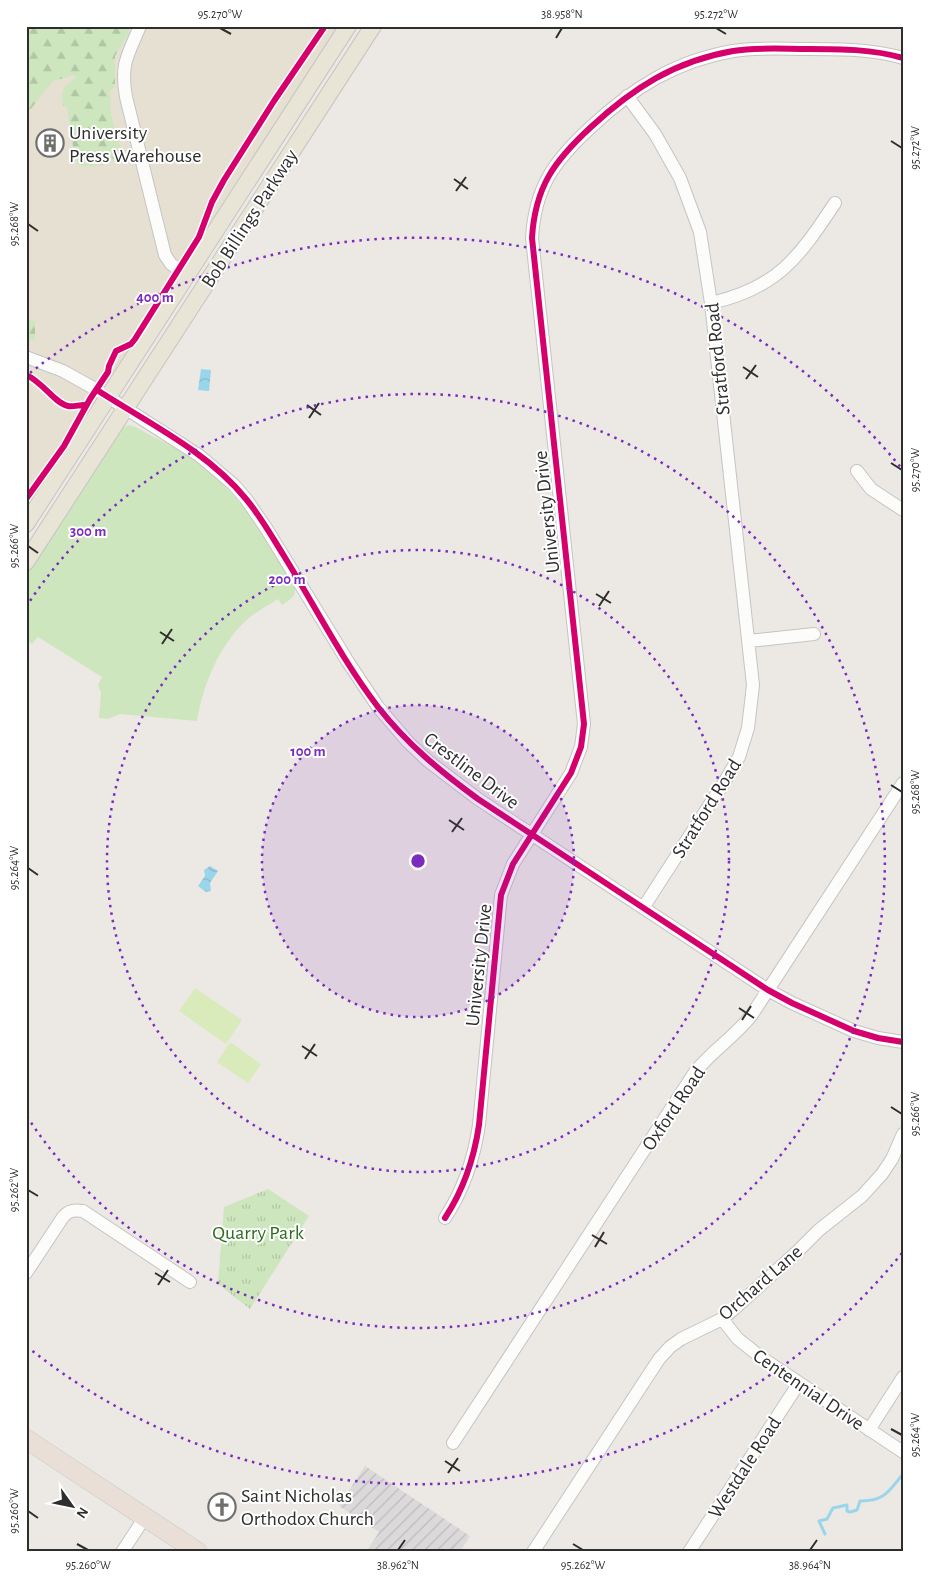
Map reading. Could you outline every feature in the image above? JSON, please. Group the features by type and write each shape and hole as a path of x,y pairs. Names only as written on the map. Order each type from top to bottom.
{"highway":[{"path":"26,1439 198,1552"}],"main road":[{"name":"Bob Billings Parkway","path":"26,524 348,26"},
{"name":"Bob Billings Parkway","path":"26,562 373,26"}],"street":[{"path":"140,26 124,66 123,78 126,96 165,255 171,264 187,276"},
{"name":"University Drive","path":"445,1218 455,1203 464,1183 476,1148 501,895 510,870 562,789 578,758 583,735 584,714 532,238 534,214 544,186 568,148 626,96 643,84 690,62 733,51 757,49 844,49 903,58"},
{"name":"Stratford Road","path":"626,96 654,134 680,178 700,232 753,669 752,700 748,728 739,757 643,908"},
{"path":"710,303 757,287 788,266 812,238 835,203"},
{"name":"Crestline Drive","path":"26,357 63,371 108,397 200,456 221,473 246,499 266,528 368,693 408,742 452,780 532,835 792,1004 841,1026 867,1035 903,1042"},
{"path":"857,471 871,489 903,510"},
{"path":"749,641 814,634"},
{"name":"Oxford Road","path":"453,1443 695,1072 703,1062 744,1026 902,785"},
{"name":"Orchard Lane","path":"533,1552 659,1359 681,1339 722,1319 819,1230 862,1196 892,1160 903,1134"},
{"path":"26,1273 63,1217 72,1210 76,1210 83,1211 190,1282"},
{"name":"Centennial Drive","path":"722,1319 730,1330 747,1346 903,1452"},
{"path":"869,1430 903,1377"},
{"name":"Westdale Road","path":"689,1552 799,1383"},
{"path":"122,1552 145,1516"}],"shaded area":[{"path":"26,26 341,26 26,513"},
{"path":"365,1466 470,1536 460,1552 366,1552 379,1532 339,1506"}],"green space":[{"path":"26,26 129,26 129,33 115,56 115,87 110,91 111,115 123,156 102,165 78,165 67,108 63,105 62,99 64,88 76,78 75,75 53,81 26,115"},
{"path":"26,320 35,321 35,340 26,339"},
{"path":"129,425 176,449 223,484 260,530 288,574 295,589 293,596 289,600 282,605 278,599 259,610 229,639 208,679 197,721 120,714 108,719 99,718 101,693 98,685 102,677 38,637 32,644 26,640 26,573 119,429"},
{"path":"195,988 242,1020 226,1044 179,1011"},
{"path":"230,1042 261,1064 248,1083 217,1062"},
{"name":"Quarry Park","path":"268,1189 309,1216 250,1309 218,1284 224,1207"}],"water":[{"path":"201,369 211,370 209,391 198,390"},
{"path":"210,866 218,871 210,883 211,891 206,892 198,886 205,876 204,870"}],"waterway":[{"path":"825,1534 819,1521 827,1519 833,1508 847,1505 847,1511 857,1510 860,1501 881,1497 903,1474"}],"cycle path":[{"path":"26,499 64,446 90,399 108,372 116,351 131,344 135,339 199,237 212,202 224,180 274,101 325,26"},
{"path":"445,1218 463,1185 477,1138 501,895 513,864 571,773 581,747 584,724 532,238 537,204 542,189 557,164 578,139 607,113 639,88 674,69 692,62 733,51 761,49 856,50 903,58"},
{"path":"26,375 63,404 86,406"},
{"path":"97,390 195,452 213,466 246,499 261,520 365,689 389,720 425,757 478,799 768,990 854,1031 878,1038 903,1042"}],"place":[{"name":"University Press Warehouse","path":"50,143"},
{"name":"Saint Nicholas Orthodox Church","path":"222,1507"}]}
